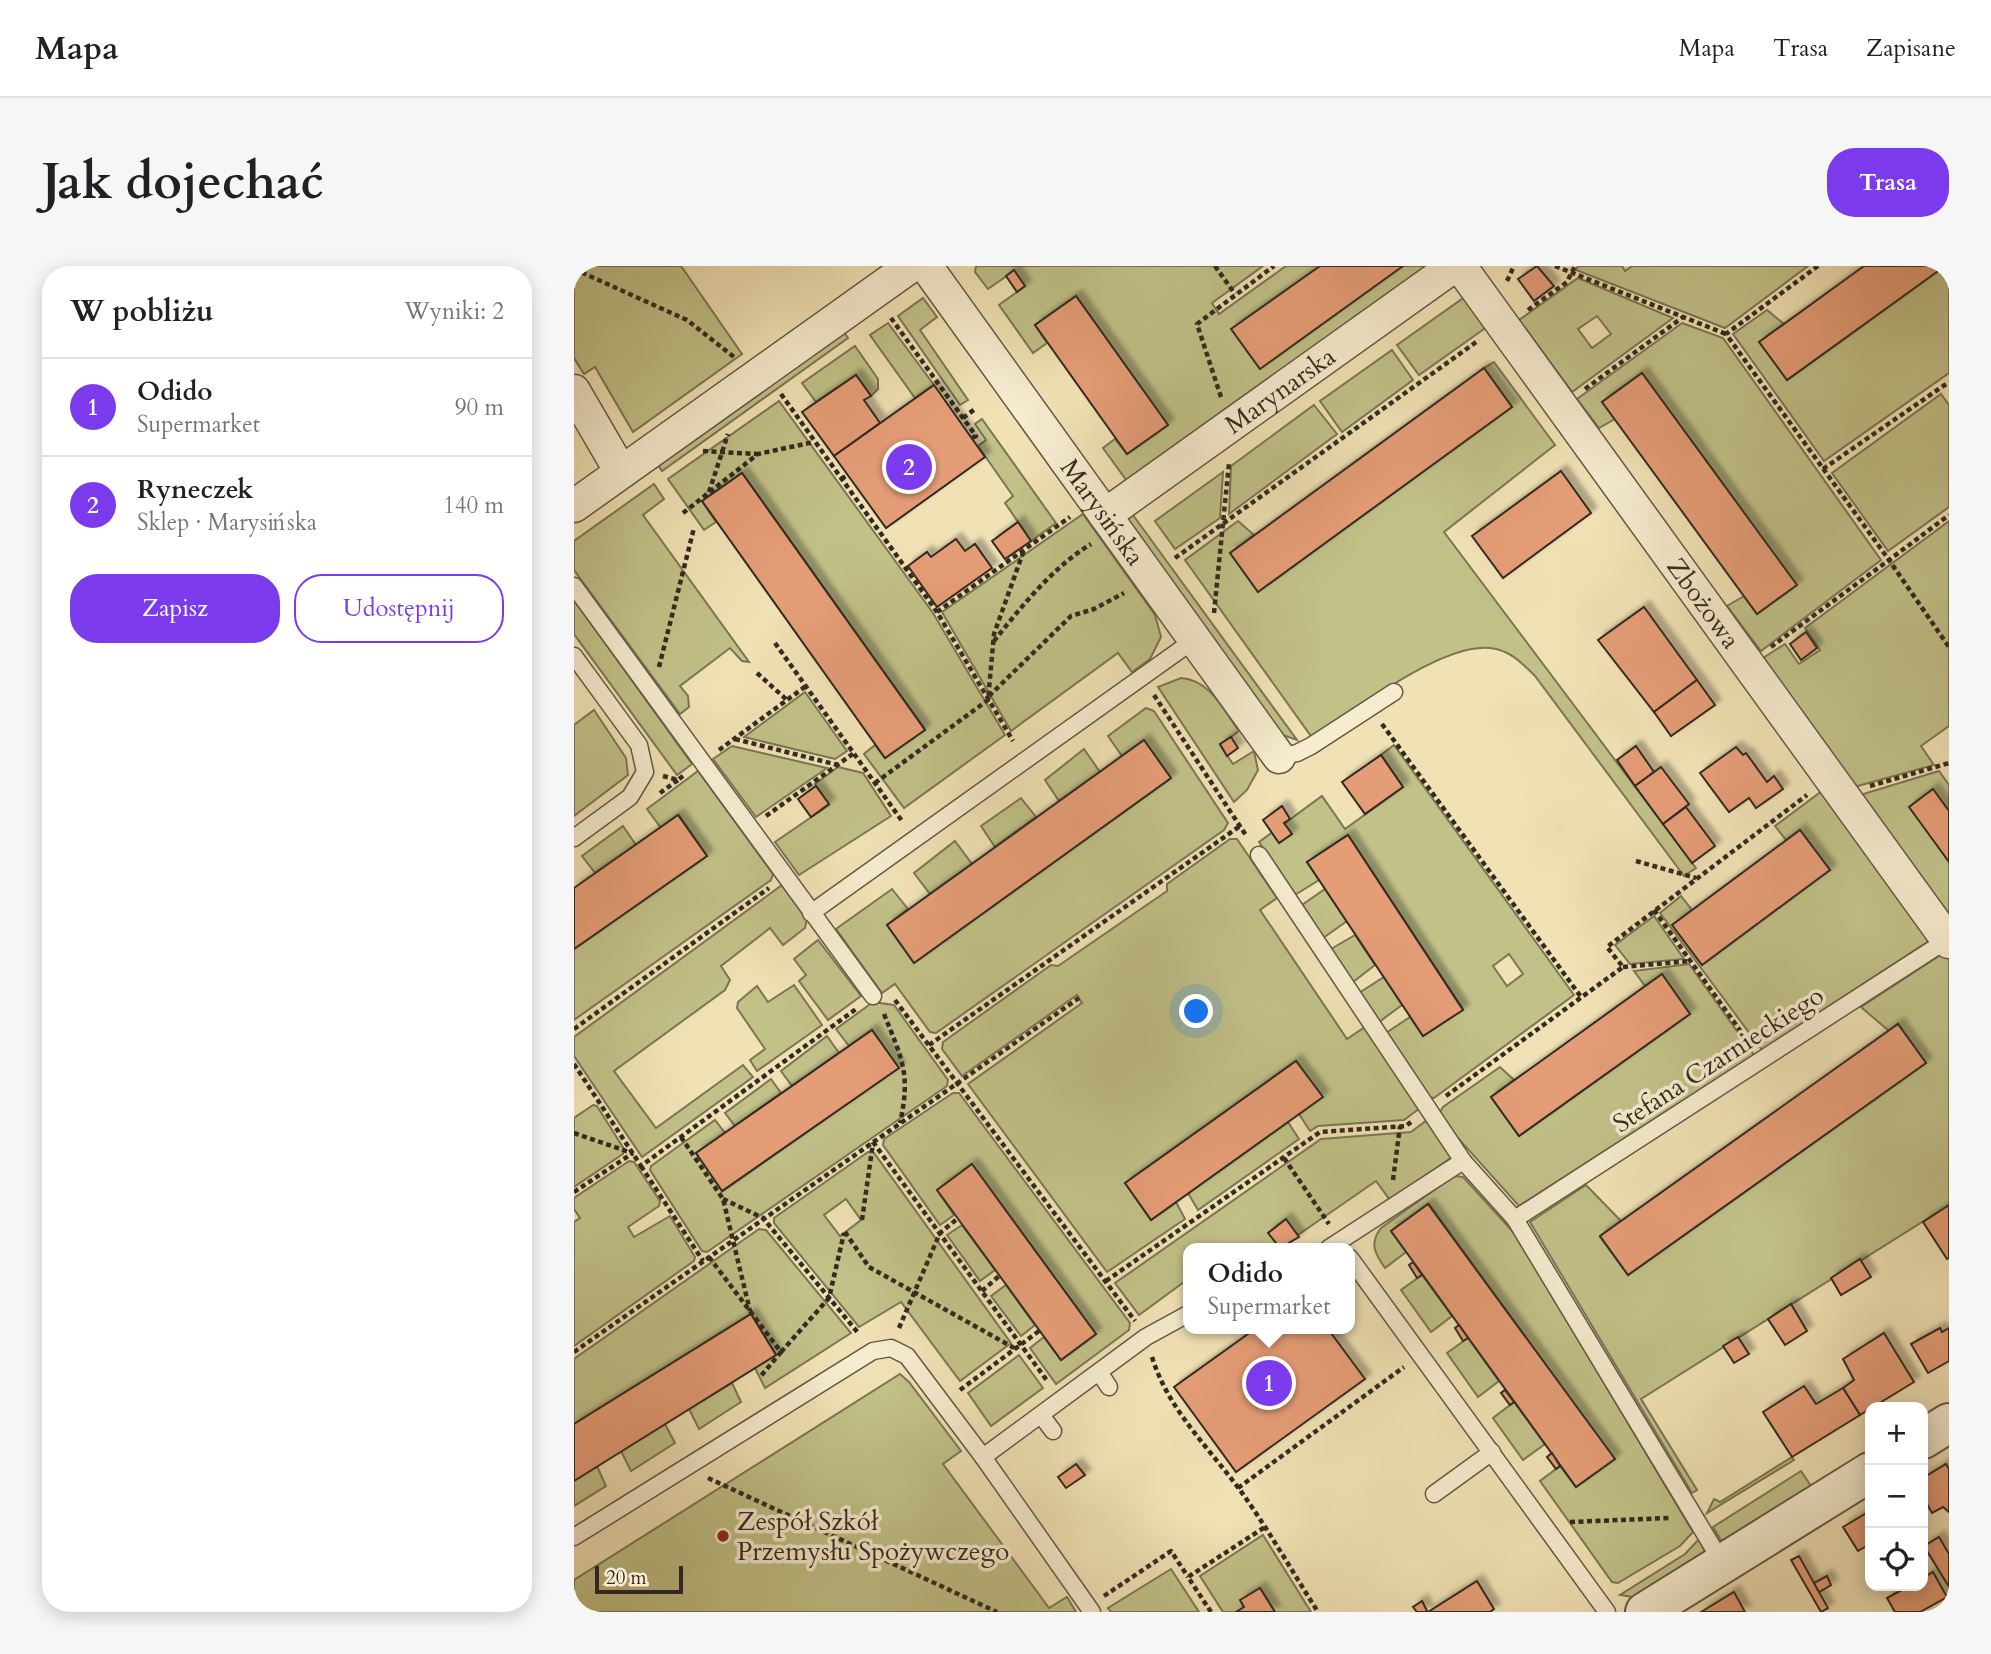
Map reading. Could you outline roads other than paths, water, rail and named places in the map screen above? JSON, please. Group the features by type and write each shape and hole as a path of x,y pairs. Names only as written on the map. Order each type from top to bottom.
{"street":[{"path":"574,506 621,472 768,384 912,266"},
{"name":"Marysińska","path":"926,266 1279,757"},
{"name":"Marynarska","path":"1105,515 1454,266"},
{"name":"Zbożowa","path":"1460,266 1948,941"},
{"path":"574,391 621,472"},
{"path":"1928,1436 1949,1423"},
{"path":"1645,1612 1865,1475"}],"lane":[{"path":"574,586 701,763 875,996"},
{"path":"811,912 1194,640"},
{"path":"574,656 639,745 645,772 630,797 574,838"},
{"path":"1279,757 1297,754 1394,692"},
{"path":"1259,855 1463,1161 1515,1219 1723,1564"},
{"name":"Stefana Czarnieckiego","path":"1515,1219 1948,941"},
{"path":"1340,1243 1463,1161"},
{"path":"1355,1266 1607,1612"},
{"path":"983,1457 1146,1337 1183,1317"},
{"path":"574,1537 873,1351 891,1348 907,1356 983,1457 1090,1609"},
{"path":"1099,1372 1109,1387"},
{"path":"1041,1415 1053,1432"},
{"path":"1434,1494 1492,1452"}],"place":[{"name":"Ryneczek","path":"909,467"},
{"name":"Odido","path":"1269,1383"},
{"name":"Zespół Szkół Przemysłu Spożywczego","path":"723,1536"}]}
